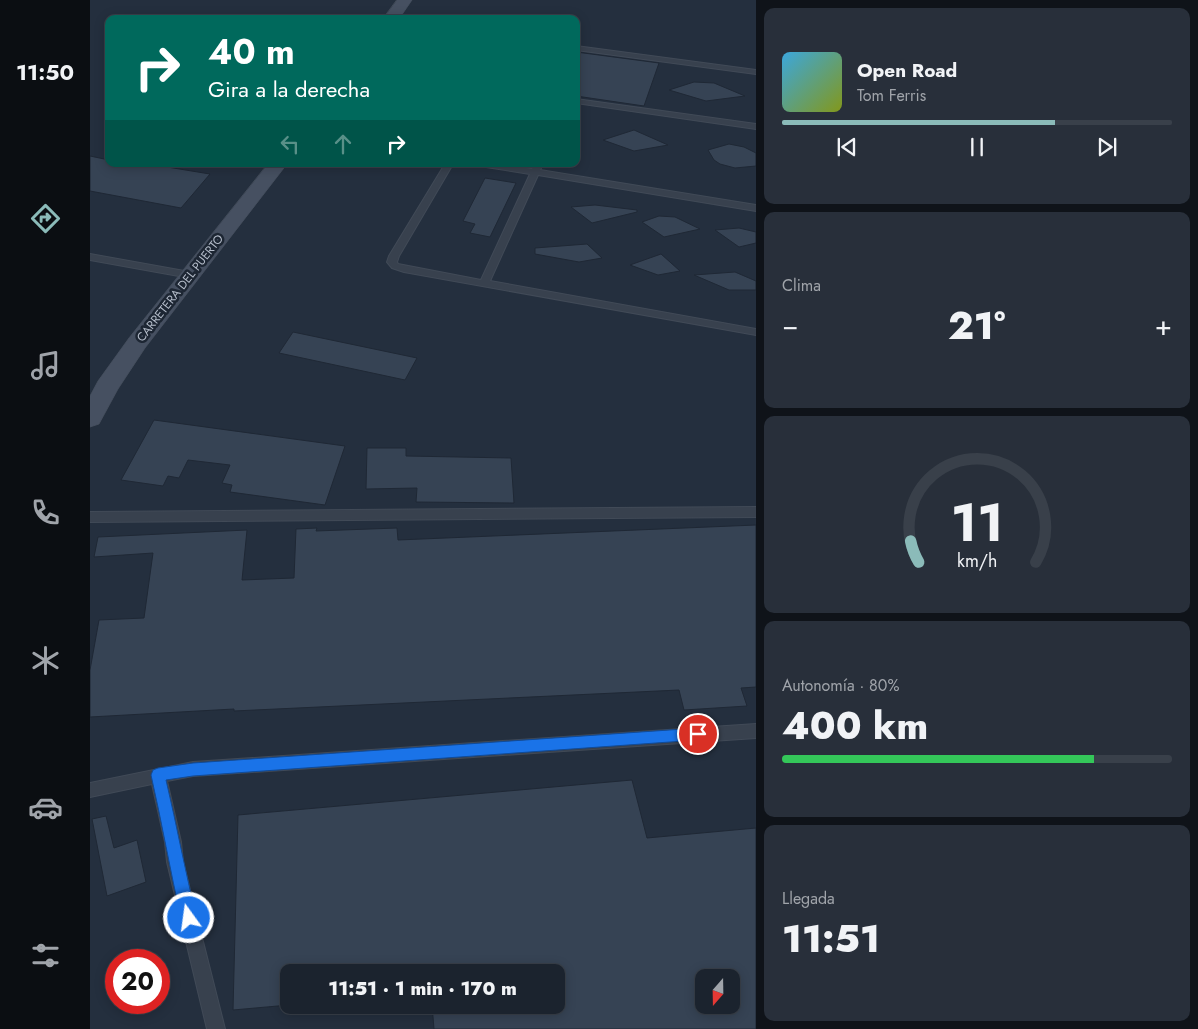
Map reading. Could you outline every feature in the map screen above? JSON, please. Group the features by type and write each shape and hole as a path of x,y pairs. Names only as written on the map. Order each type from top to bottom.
{"main road":[{"path":"394,15 405,0"},
{"name":"CARRETERA DEL PUERTO","path":"90,418 107,387 136,343 276,167"}],"lane":[{"path":"400,0 405,0"},
{"path":"580,49 756,72"},
{"path":"580,103 756,127"},
{"path":"447,167 394,256 392,262 395,266 756,332"},
{"path":"524,167 756,208"},
{"path":"484,283 537,168"},
{"path":"90,257 190,275"},
{"path":"90,517 756,512"},
{"path":"90,790 158,775 202,768 756,731"},
{"path":"158,775 173,842 175,862 216,1029"}],"building":[{"path":"580,53 659,63 644,106 580,97"},
{"path":"694,82 714,83 745,96 706,101 669,90"},
{"path":"634,130 668,145 634,151 603,140"},
{"path":"729,144 744,147 756,153 756,166 735,168 720,164 714,160 708,150"},
{"path":"90,156 105,159 105,167 167,167 210,174 181,208 90,191"},
{"path":"485,178 516,183 490,237 470,233 475,224 463,221"},
{"path":"595,205 637,210 637,212 592,223 571,207"},
{"path":"659,216 675,217 700,229 664,237 642,222"},
{"path":"739,228 756,232 756,243 739,247 715,230"},
{"path":"587,244 602,258 579,262 535,254 535,248"},
{"path":"661,254 680,271 658,275 630,265"},
{"path":"735,272 756,281 756,290 729,290 694,275"},
{"path":"293,332 417,358 405,380 279,353"},
{"path":"154,420 345,446 325,505 230,492 232,485 222,483 230,465 188,460 179,478 168,476 163,486 121,480"},
{"path":"367,448 406,448 406,456 511,458 514,503 416,502 417,488 366,489"},
{"path":"756,525 756,687 741,688 747,706 684,710 679,690 90,717 90,670 99,620 144,618 153,553 94,557 98,537 247,530 242,580 294,578 296,529 317,528 316,531 397,528 398,540"},
{"path":"632,780 647,838 756,828 756,1029 434,1029 433,1014 565,1014 565,964 280,964 280,1006 233,1010 238,815"},
{"path":"106,816 114,848 137,840 146,882 107,896 92,819"}],"route":[{"path":"189,918 175,862 173,842 158,775 193,769 698,734"}]}
